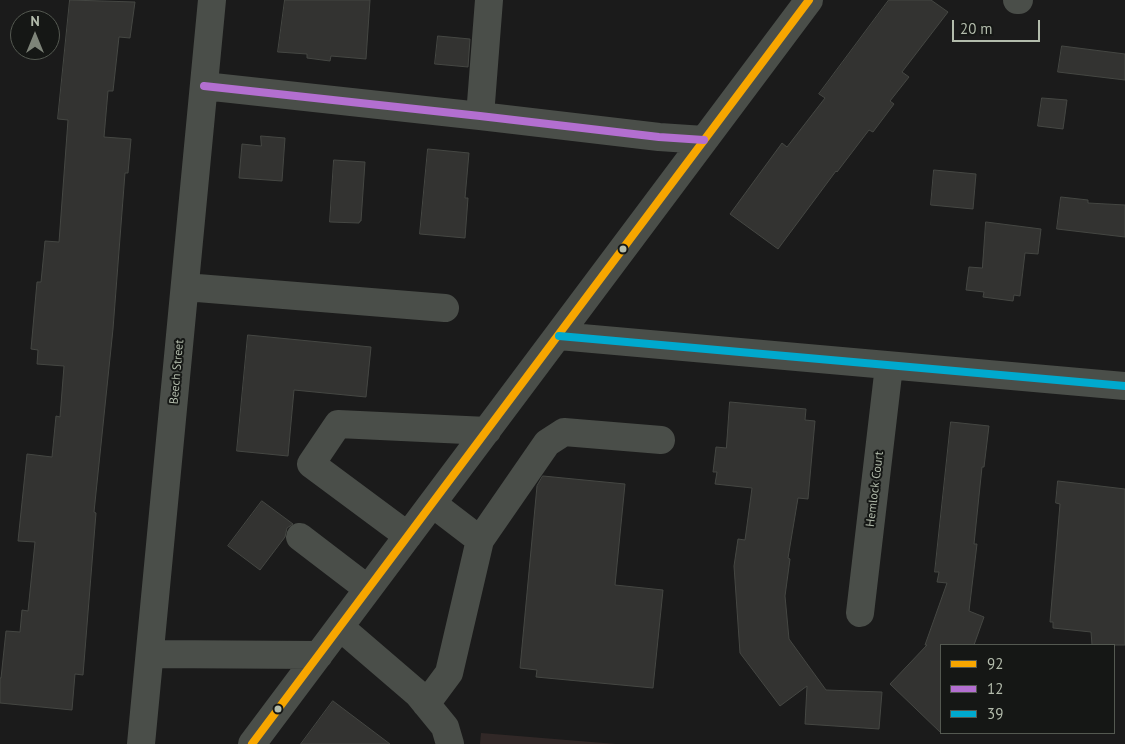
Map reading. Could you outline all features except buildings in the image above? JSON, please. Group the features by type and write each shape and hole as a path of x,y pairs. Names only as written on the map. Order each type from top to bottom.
{"street":[{"name":"Beech Street","path":"141,744 212,0"},
{"path":"480,116 489,0"},
{"path":"252,744 704,140 793,11 809,0"},
{"path":"204,86 659,137 704,140"},
{"path":"185,287 445,308"},
{"path":"559,336 1125,386"},
{"name":"Hemlock Court","path":"860,613 889,366"},
{"path":"408,536 311,464 338,424 487,432"},
{"path":"426,704 449,673 480,540 547,443 564,432 661,440"},
{"path":"433,504 480,540"},
{"path":"300,537 368,589"},
{"path":"340,627 418,694 445,727 450,744"},
{"path":"150,654 319,655"}],"shaded area":[{"path":"481,733 616,744 480,744"}],"transit line":[{"name":"92","path":"252,744 809,0"},
{"name":"12","path":"204,86 659,137 704,140"},
{"name":"39","path":"559,336 1125,386"}]}
